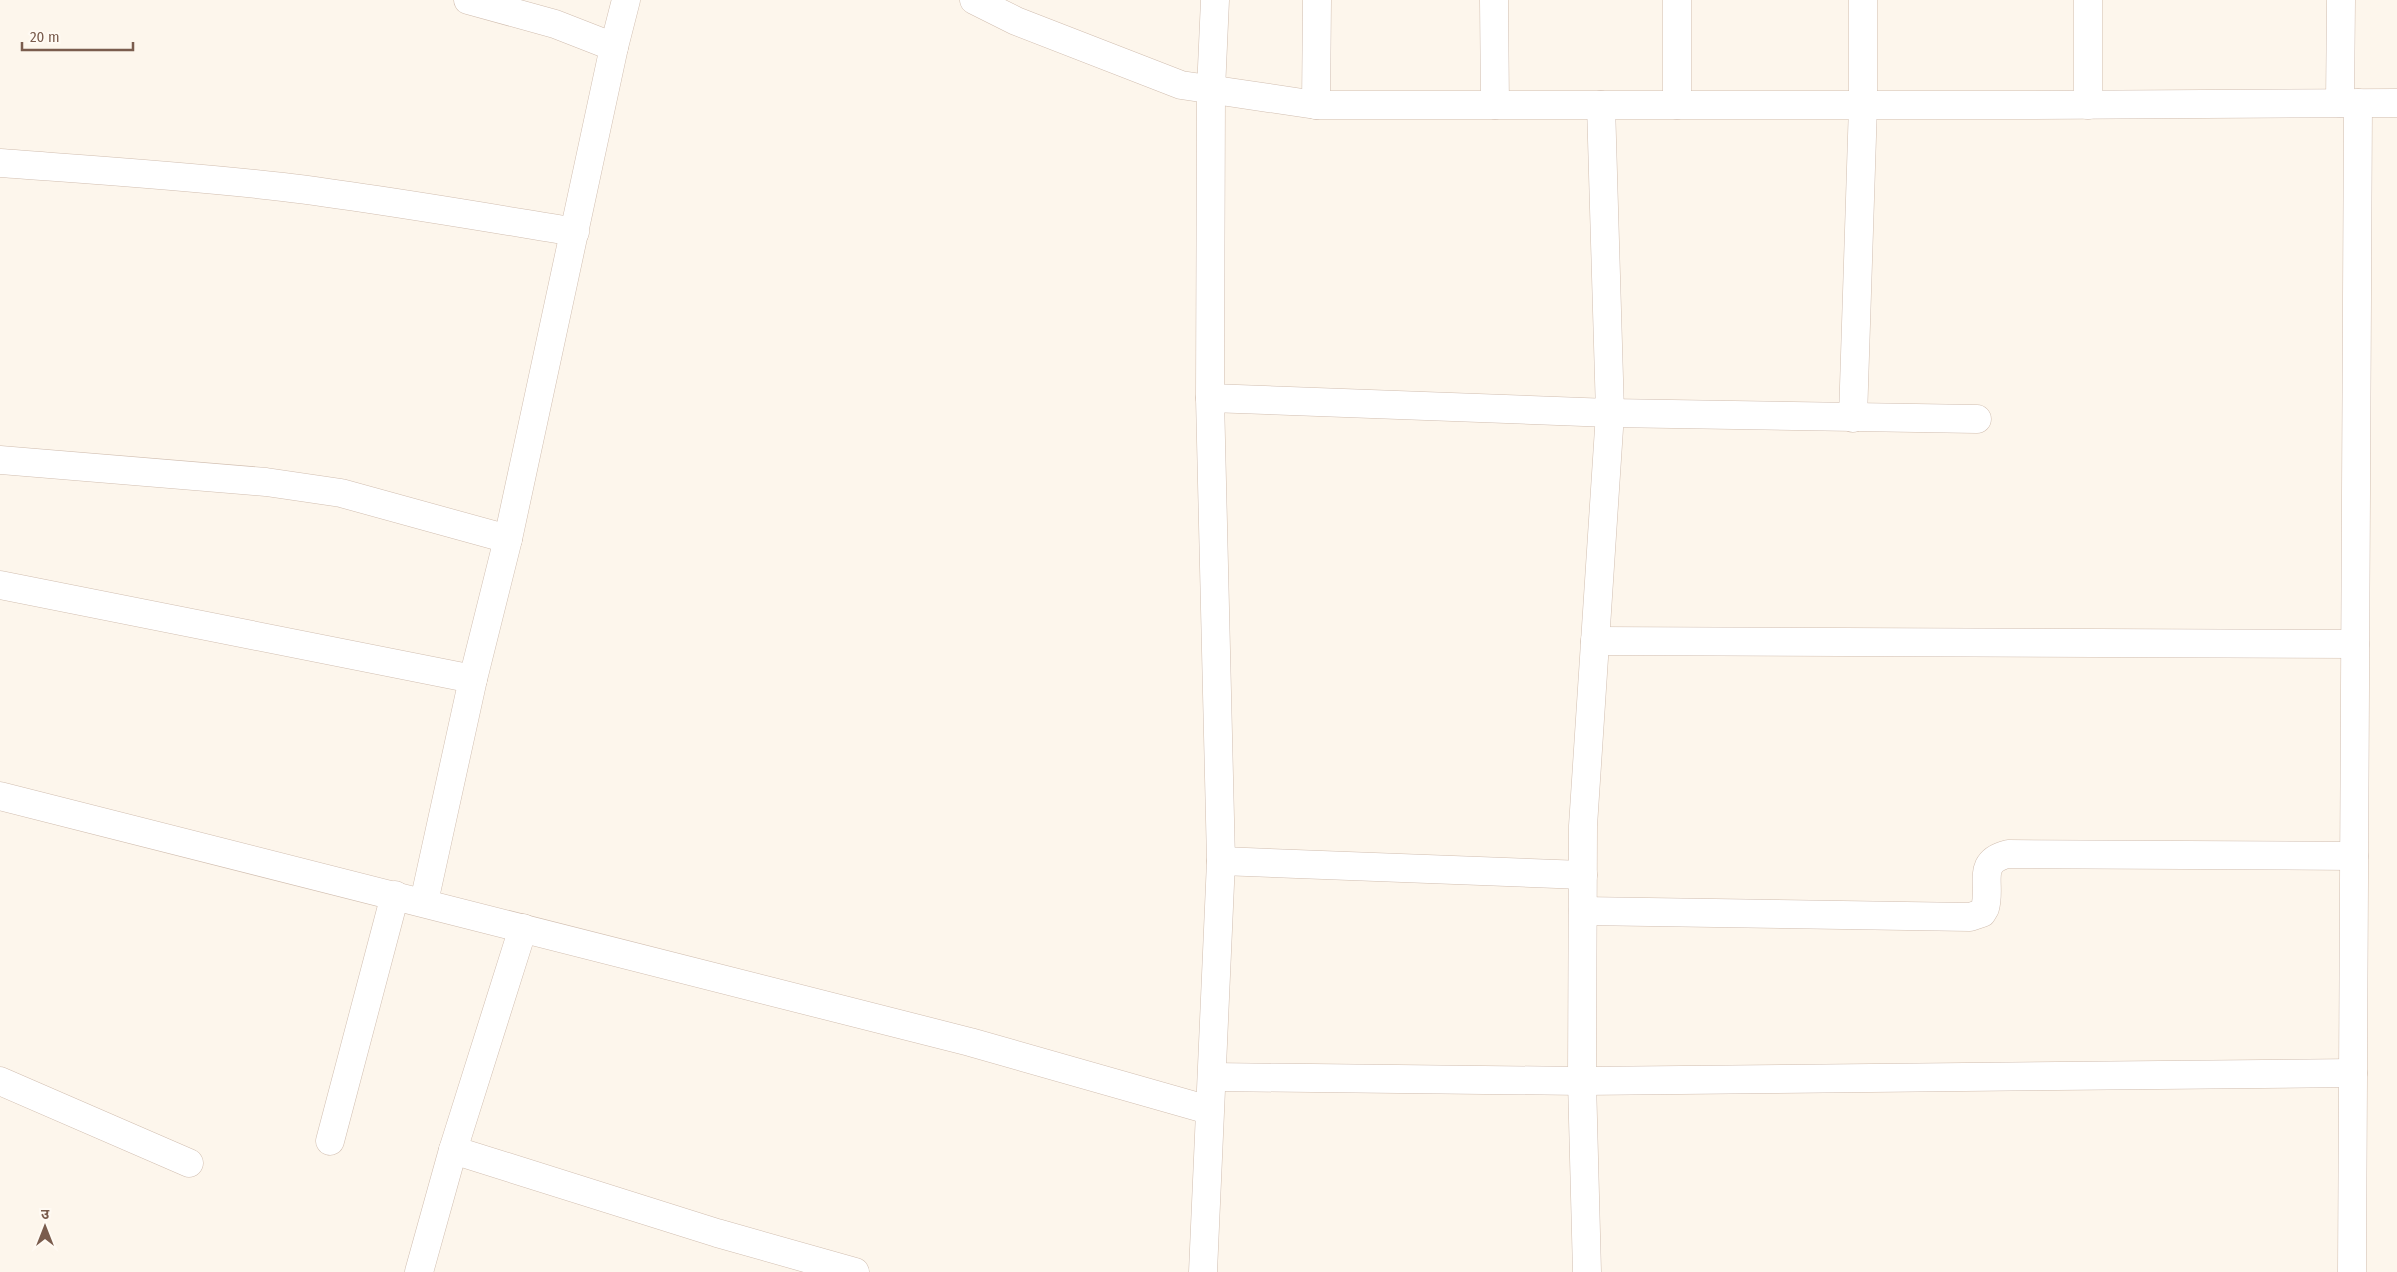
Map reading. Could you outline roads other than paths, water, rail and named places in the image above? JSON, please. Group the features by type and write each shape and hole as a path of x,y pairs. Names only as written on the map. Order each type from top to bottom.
{"street":[{"path":"468,0 555,24 614,47"},
{"path":"424,902 473,678 508,539 614,47 626,0"},
{"path":"974,0 1016,21 1181,86 1316,105 2397,103"},
{"path":"1203,1272 1221,861 1210,398 1211,90 1215,0"},
{"path":"1316,105 1317,0"},
{"path":"1494,0 1495,105"},
{"path":"1677,0 1677,105"},
{"path":"1853,418 1863,105 1863,0"},
{"path":"2088,0 2088,105"},
{"path":"2341,0 2349,103 2355,644 2352,1272"},
{"path":"1587,1272 1582,1081 1583,826 1610,413 1601,105"},
{"path":"0,163 200,178 285,188 388,201 575,232"},
{"path":"1210,398 1610,413 1977,419"},
{"path":"0,460 257,482 341,493 508,539"},
{"path":"0,585 473,678"},
{"path":"1595,641 2355,644"},
{"path":"0,796 970,1042 1209,1110"},
{"path":"1583,911 1970,917 1982,913 1986,908 1989,865 1994,859 2008,854 2354,856"},
{"path":"1221,861 1583,875"},
{"path":"330,1140 395,895"},
{"path":"419,1272 452,1150 523,928"},
{"path":"1213,1077 1582,1081 2353,1073"},
{"path":"0,1081 189,1163"},
{"path":"452,1150 707,1230 855,1272"}]}
